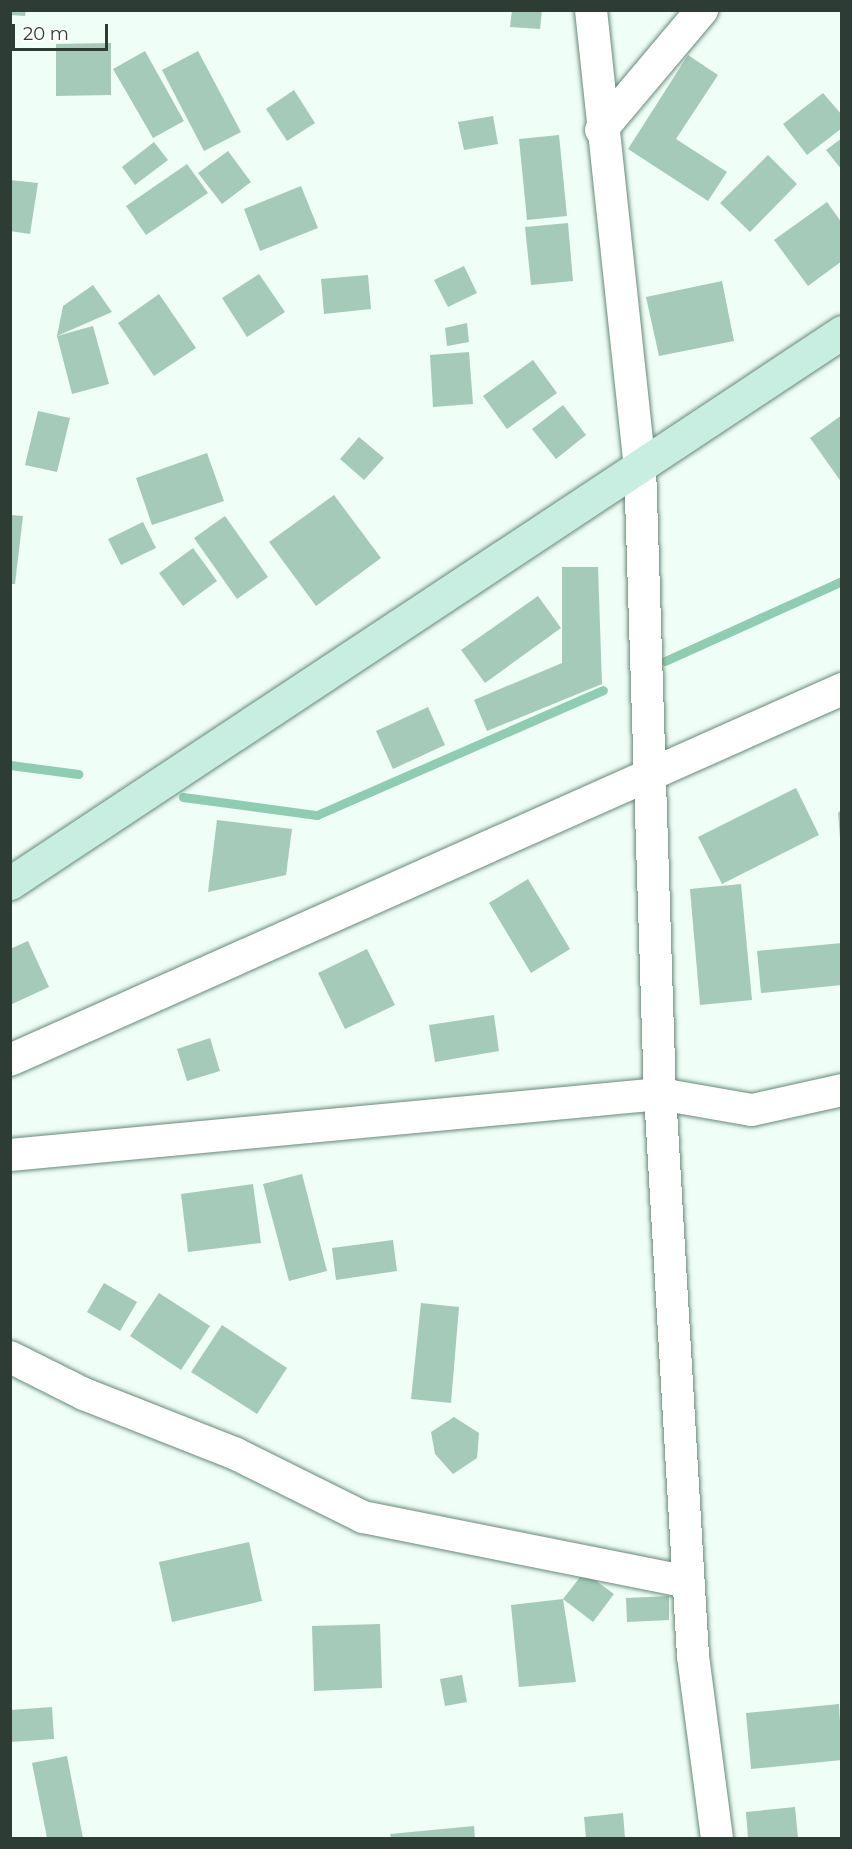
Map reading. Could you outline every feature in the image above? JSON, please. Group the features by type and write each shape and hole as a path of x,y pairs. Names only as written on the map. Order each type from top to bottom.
{"street":[{"path":"591,10 601,130 640,466 660,1094 688,1582 717,1839"},
{"path":"601,130 702,10"},
{"path":"10,883 842,332"},
{"path":"10,1060 842,689"},
{"path":"10,1155 660,1094 752,1110 842,1090"},
{"path":"10,1357 84,1394 236,1454 363,1517 688,1582"}],"building":[{"path":"10,10 26,10 25,16 10,15"},
{"path":"512,10 542,10 540,29 510,27"},
{"path":"111,43 111,95 56,96 56,44"},
{"path":"145,51 184,121 153,138 113,69"},
{"path":"198,51 241,132 204,151 162,70"},
{"path":"688,55 718,75 676,139 727,172 708,201 628,149"},
{"path":"294,90 315,123 287,141 266,109"},
{"path":"823,93 842,115 842,128 807,155 783,124"},
{"path":"493,116 498,144 464,150 458,122"},
{"path":"559,135 567,216 527,220 519,139"},
{"path":"842,138 842,170 826,150"},
{"path":"154,142 168,160 135,185 122,167"},
{"path":"228,151 251,182 222,204 198,173"},
{"path":"768,155 797,184 750,232 720,203"},
{"path":"187,164 208,193 146,235 126,206"},
{"path":"10,180 38,183 30,234 10,231"},
{"path":"301,186 318,228 260,251 244,209"},
{"path":"827,202 842,223 842,261 808,286 774,240"},
{"path":"568,223 573,281 531,285 525,227"},
{"path":"464,266 477,293 448,307 434,280"},
{"path":"259,274 285,312 247,337 222,298"},
{"path":"368,275 371,309 324,314 321,279"},
{"path":"722,281 734,341 659,356 646,297"},
{"path":"93,285 112,312 57,336 63,306"},
{"path":"159,294 196,348 154,376 118,323"},
{"path":"467,323 469,342 447,346 445,328"},
{"path":"93,326 109,384 72,394 57,336"},
{"path":"469,352 473,404 433,407 430,355"},
{"path":"533,360 557,393 507,429 483,396"},
{"path":"563,405 586,435 556,459 532,429"},
{"path":"38,411 70,418 57,472 25,465"},
{"path":"842,415 842,483 810,438"},
{"path":"359,437 384,458 364,480 340,459"},
{"path":"207,453 224,501 152,525 136,478"},
{"path":"334,495 381,558 316,606 269,542"},
{"path":"10,515 23,516 15,584 10,584"},
{"path":"225,516 268,577 237,599 194,538"},
{"path":"143,522 156,548 121,565 108,539"},
{"path":"193,548 217,581 183,606 159,573"},
{"path":"562,567 598,567 602,684 487,731 474,700 562,663"},
{"path":"538,596 561,628 485,683 461,650"},
{"path":"428,707 445,745 393,769 376,731"},
{"path":"796,788 819,835 722,884 698,837"},
{"path":"842,809 842,838 840,838 838,813"},
{"path":"217,820 292,829 286,875 208,892"},
{"path":"528,879 570,949 531,973 489,903"},
{"path":"741,884 752,1000 700,1005 690,889"},
{"path":"28,941 49,987 10,1005 10,949"},
{"path":"842,943 842,985 761,993 757,951"},
{"path":"367,949 395,1005 345,1029 318,973"},
{"path":"494,1015 499,1051 435,1062 429,1025"},
{"path":"210,1038 220,1071 187,1081 177,1049"},
{"path":"302,1174 327,1271 289,1281 263,1184"},
{"path":"253,1184 261,1243 188,1252 181,1194"},
{"path":"393,1240 397,1271 336,1280 332,1248"},
{"path":"104,1283 137,1302 120,1331 87,1312"},
{"path":"159,1293 210,1326 181,1370 130,1336"},
{"path":"421,1303 459,1307 451,1403 411,1399"},
{"path":"222,1325 287,1368 257,1414 191,1372"},
{"path":"454,1417 479,1433 477,1458 453,1474 435,1454 431,1432"},
{"path":"249,1542 262,1601 172,1622 159,1562"},
{"path":"584,1572 614,1594 593,1622 563,1599"},
{"path":"669,1596 669,1620 627,1622 626,1598"},
{"path":"563,1599 576,1682 519,1687 511,1605"},
{"path":"380,1624 382,1688 314,1691 312,1626"},
{"path":"462,1675 467,1702 445,1706 440,1679"},
{"path":"839,1704 842,1760 751,1769 746,1713"},
{"path":"52,1707 54,1739 10,1742 10,1710"},
{"path":"67,1756 83,1838 47,1838 32,1763"},
{"path":"795,1807 798,1838 748,1838 746,1812"},
{"path":"623,1813 625,1838 586,1838 584,1817"},
{"path":"474,1826 475,1838 391,1838 390,1834"}],"waterway":[{"path":"665,661 842,581"},
{"path":"183,797 317,815 603,690"},
{"path":"10,765 78,774"}]}
